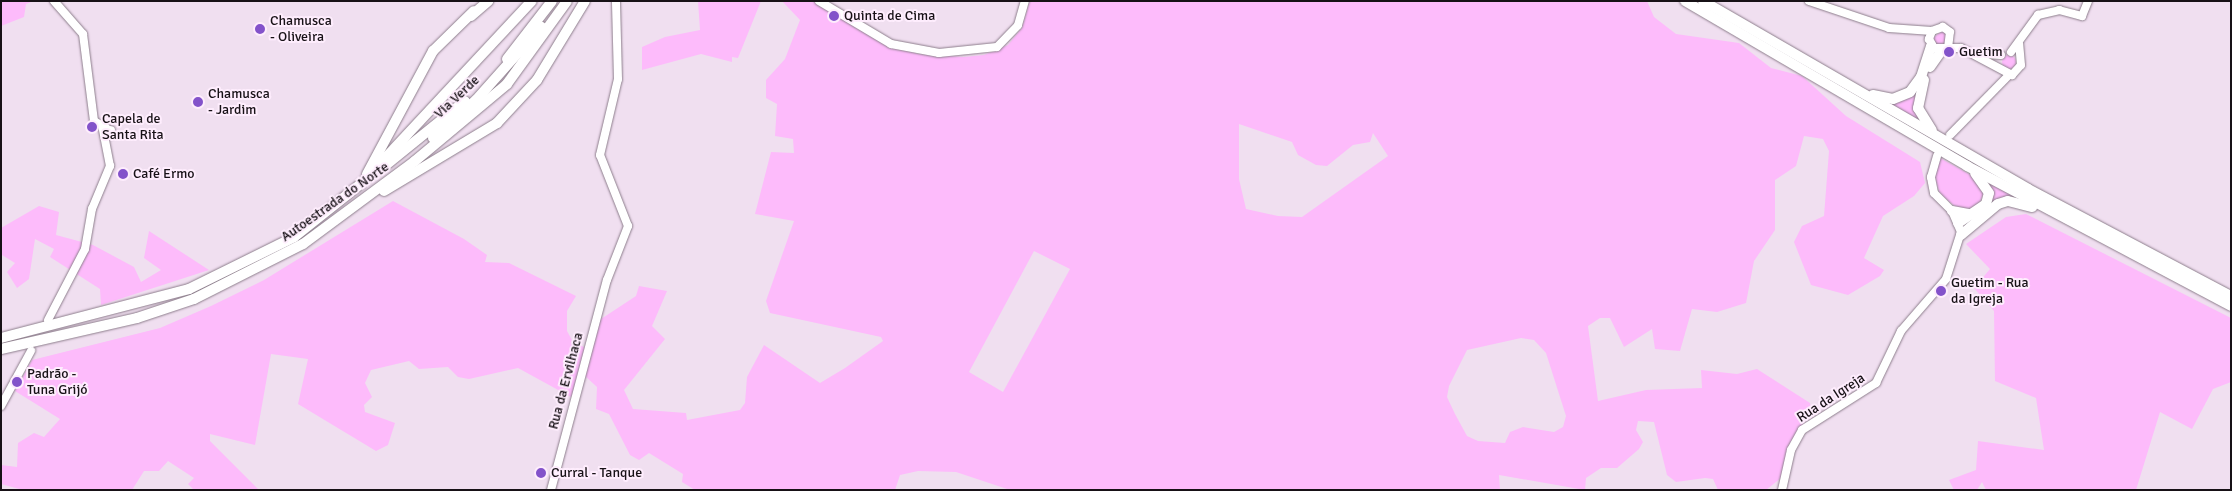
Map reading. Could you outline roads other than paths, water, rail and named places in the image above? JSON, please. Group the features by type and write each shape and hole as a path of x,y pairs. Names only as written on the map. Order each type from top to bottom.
{"highway":[{"path":"362,184 430,57 474,11 488,1"},
{"name":"Autoestrada do Norte","path":"1,338 134,307 232,271 294,237 362,184 532,1"},
{"name":"Via Verde","path":"362,184 478,90 530,30 552,1"},
{"name":"Via Verde","path":"359,205 369,191 476,100 561,1"},
{"name":"Autoestrada do Norte","path":"1,349 137,318 194,299 303,244 359,205 507,84 567,1"},
{"path":"359,205 497,123 508,104 537,80 585,1"},
{"path":"1685,1 1967,166 2231,306"},
{"path":"1703,1 2231,296"},
{"path":"1860,90 1879,98 1905,96 1921,77 1937,46"},
{"path":"1937,46 1918,102 1923,120 1946,137"},
{"path":"1961,235 1983,210 1989,193 1967,166"},
{"path":"1958,223 1976,218 2008,201 2048,210"},
{"path":"1952,210 1976,218"}],"street":[{"path":"48,320 85,248 92,209 110,166 106,132 94,121 85,39 54,1"},
{"name":"Rua da Ervilhaca","path":"551,490 607,280 628,226 600,155 618,79 616,1"},
{"path":"819,1 891,44 939,53 974,52 1003,43 1018,26 1025,1"},
{"path":"1809,1 1857,20 1916,33 1937,46 1961,48 1999,67 2009,75"},
{"path":"1916,33 1932,31 1943,27 1952,39 1988,55 2001,55 2011,52 2038,14 2059,10 2082,16 2088,1"},
{"path":"1932,31 1937,46"},
{"path":"1937,46 1952,39"},
{"path":"1946,137 2009,75 2020,68 2018,44"},
{"path":"2011,52 2019,56"},
{"path":"1994,91 2001,55"},
{"path":"1937,156 1931,177 1934,193 1952,210 1961,235"},
{"name":"Rua da Igreja","path":"1953,257 1958,223"},
{"name":"Rua da Igreja","path":"1782,490 1791,450 1802,430 1876,383 1901,331 1937,291 1961,235"},
{"path":"1,406 31,351"}],"place":[{"name":"Quinta de Cima","path":"834,16"},
{"name":"Chamusca - Oliveira","path":"260,29"},
{"name":"Guetim","path":"1949,52"},
{"name":"Chamusca - Jardim","path":"198,102"},
{"name":"Capela de Santa Rita","path":"92,127"},
{"name":"Café Ermo","path":"123,174"},
{"name":"Guetim - Rua da Igreja","path":"1941,291"},
{"name":"Padrão - Tuna Grijó","path":"17,382"},
{"name":"Curral - Tanque","path":"541,473"}]}
